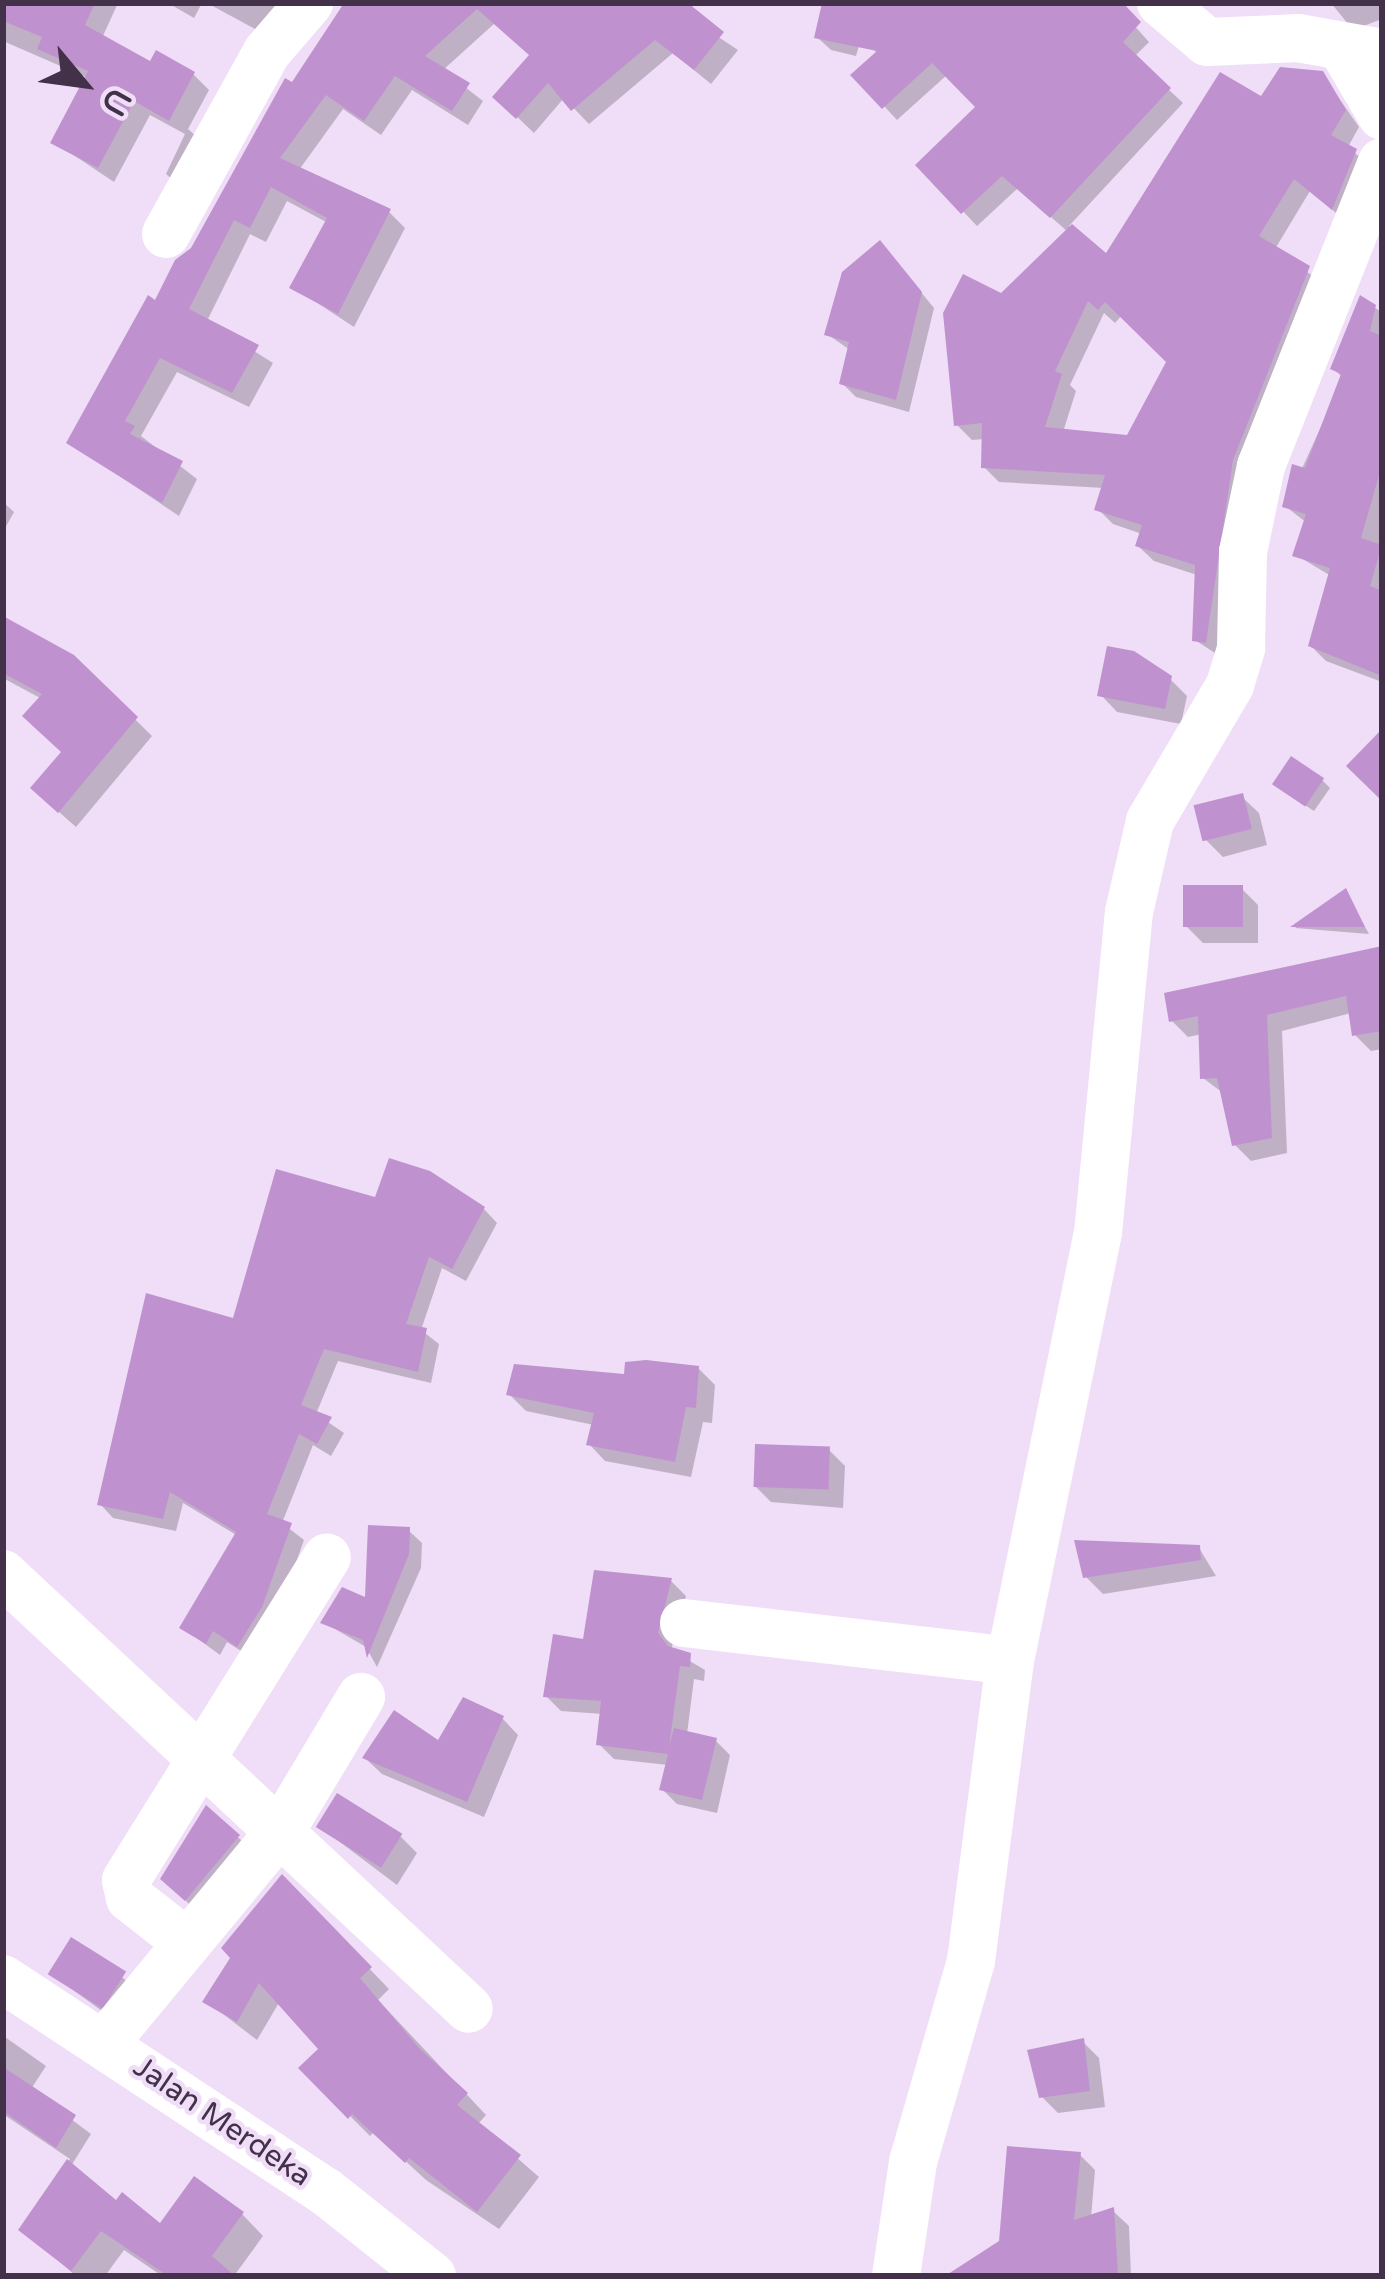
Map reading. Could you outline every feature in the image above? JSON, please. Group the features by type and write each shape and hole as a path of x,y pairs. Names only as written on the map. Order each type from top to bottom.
{"street":[{"path":"166,234 267,52 309,3"},
{"path":"1161,3 1207,42 1298,38 1361,49 1382,116"},
{"path":"896,2276 913,2162 971,1961 1010,1660 1098,1233 1130,912 1150,821 1230,685 1241,648 1243,552 1262,466 1382,162"},
{"path":"184,1941 130,1898 125,1880 202,1764 327,1557"},
{"path":"3,1574 202,1764 282,1829 334,1890 470,2009"},
{"path":"683,1623 1010,1660"},
{"path":"104,2044 184,1941 282,1829 362,1697"},
{"name":"Jalan Merdeka","path":"3,1979 325,2191 432,2276"}],"building":[{"path":"3,3 95,3 85,25 150,61 156,50 195,72 169,121 134,101 98,168 50,143 88,71 37,49 42,37 3,21"},
{"path":"344,3 688,3 724,32 694,70 655,40 571,111 548,83 516,119 492,97 529,55 477,9 425,56 470,83 452,111 395,76 364,121 326,95 280,158 391,209 338,314 289,288 327,218 271,187 250,228 234,220 189,309 259,345 232,393 160,358 125,421 135,426 130,434 183,461 162,503 66,443 148,295 155,300 175,260 191,248 285,78 292,82"},
{"path":"822,3 1123,3 1141,22 1123,42 1171,88 1050,218 1002,176 961,214 915,165 975,107 932,63 882,109 850,75 877,51 814,38"},
{"path":"1280,67 1323,71 1346,110 1331,135 1357,149 1332,210 1294,179 1259,236 1310,266 1233,460 1206,643 1192,641 1195,565 1135,546 1142,525 1094,510 1105,475 981,468 982,423 954,426 943,313 963,274 1001,293 1072,224 1106,253 1220,72 1261,96","holes":["1088,301 1098,310 1105,302 1166,362 1127,435 1045,427 1062,374 1055,371"]},
{"path":"880,240 922,292 896,400 839,384 849,342 824,335 842,272"},
{"path":"1360,295 1376,305 1370,331 1382,336 1382,465 1361,538 1382,545 1370,586 1382,591 1382,676 1308,646 1330,568 1292,556 1306,514 1282,507 1292,464 1305,468 1341,374 1330,369"},
{"path":"3,616 74,655 138,717 58,813 30,788 61,752 22,716 42,694 3,673"},
{"path":"1107,646 1134,651 1172,676 1165,709 1097,696"},
{"path":"1382,729 1382,801 1346,766"},
{"path":"1291,756 1324,778 1305,807 1272,784"},
{"path":"1243,793 1252,829 1202,841 1194,805"},
{"path":"1183,885 1243,885 1243,927 1183,927"},
{"path":"1346,888 1365,927 1290,927"},
{"path":"1382,946 1382,1031 1352,1036 1346,996 1267,1015 1272,1138 1232,1146 1217,1078 1200,1079 1198,1016 1169,1022 1164,993"},
{"path":"389,1158 430,1171 485,1207 452,1269 429,1257 406,1324 427,1328 418,1372 324,1349 301,1405 332,1417 317,1444 299,1434 267,1514 292,1523 262,1607 237,1647 213,1631 206,1644 179,1628 236,1532 170,1492 163,1519 97,1505 146,1293 233,1318 276,1169 375,1197"},
{"path":"625,1362 699,1366 696,1408 686,1407 675,1462 586,1445 594,1413 506,1395 514,1364 624,1374"},
{"path":"755,1444 830,1447 828,1490 753,1487"},
{"path":"368,1525 410,1527 409,1554 367,1658 363,1640 320,1623 342,1587 365,1597"},
{"path":"1074,1540 1200,1545 1201,1560 1083,1578"},
{"path":"594,1570 672,1578 658,1633 668,1646 691,1653 690,1667 680,1666 669,1747 674,1728 717,1738 702,1800 659,1790 668,1754 596,1745 601,1701 543,1697 553,1634 583,1639"},
{"path":"463,1697 504,1716 467,1802 362,1758 394,1710 438,1740"},
{"path":"337,1793 402,1834 381,1868 316,1827"},
{"path":"206,1805 240,1835 185,1901 160,1879"},
{"path":"282,1874 372,1967 360,1978 419,2048 468,2093 457,2105 521,2155 477,2212 409,2158 405,2163 352,2114 348,2119 298,2068 318,2049 259,1983 237,2022 202,2002 230,1958 221,1948"},
{"path":"71,1937 126,1971 103,2009 48,1974"},
{"path":"1084,2038 1090,2091 1039,2098 1027,2050"},
{"path":"3,2067 76,2115 56,2148 3,2111"},
{"path":"1007,2146 1081,2152 1074,2220 1114,2207 1118,2275 945,2276 999,2241"},
{"path":"67,2159 116,2200 122,2192 160,2223 194,2176 244,2212 212,2256 235,2276 168,2276 101,2231 71,2271 18,2230"}]}
